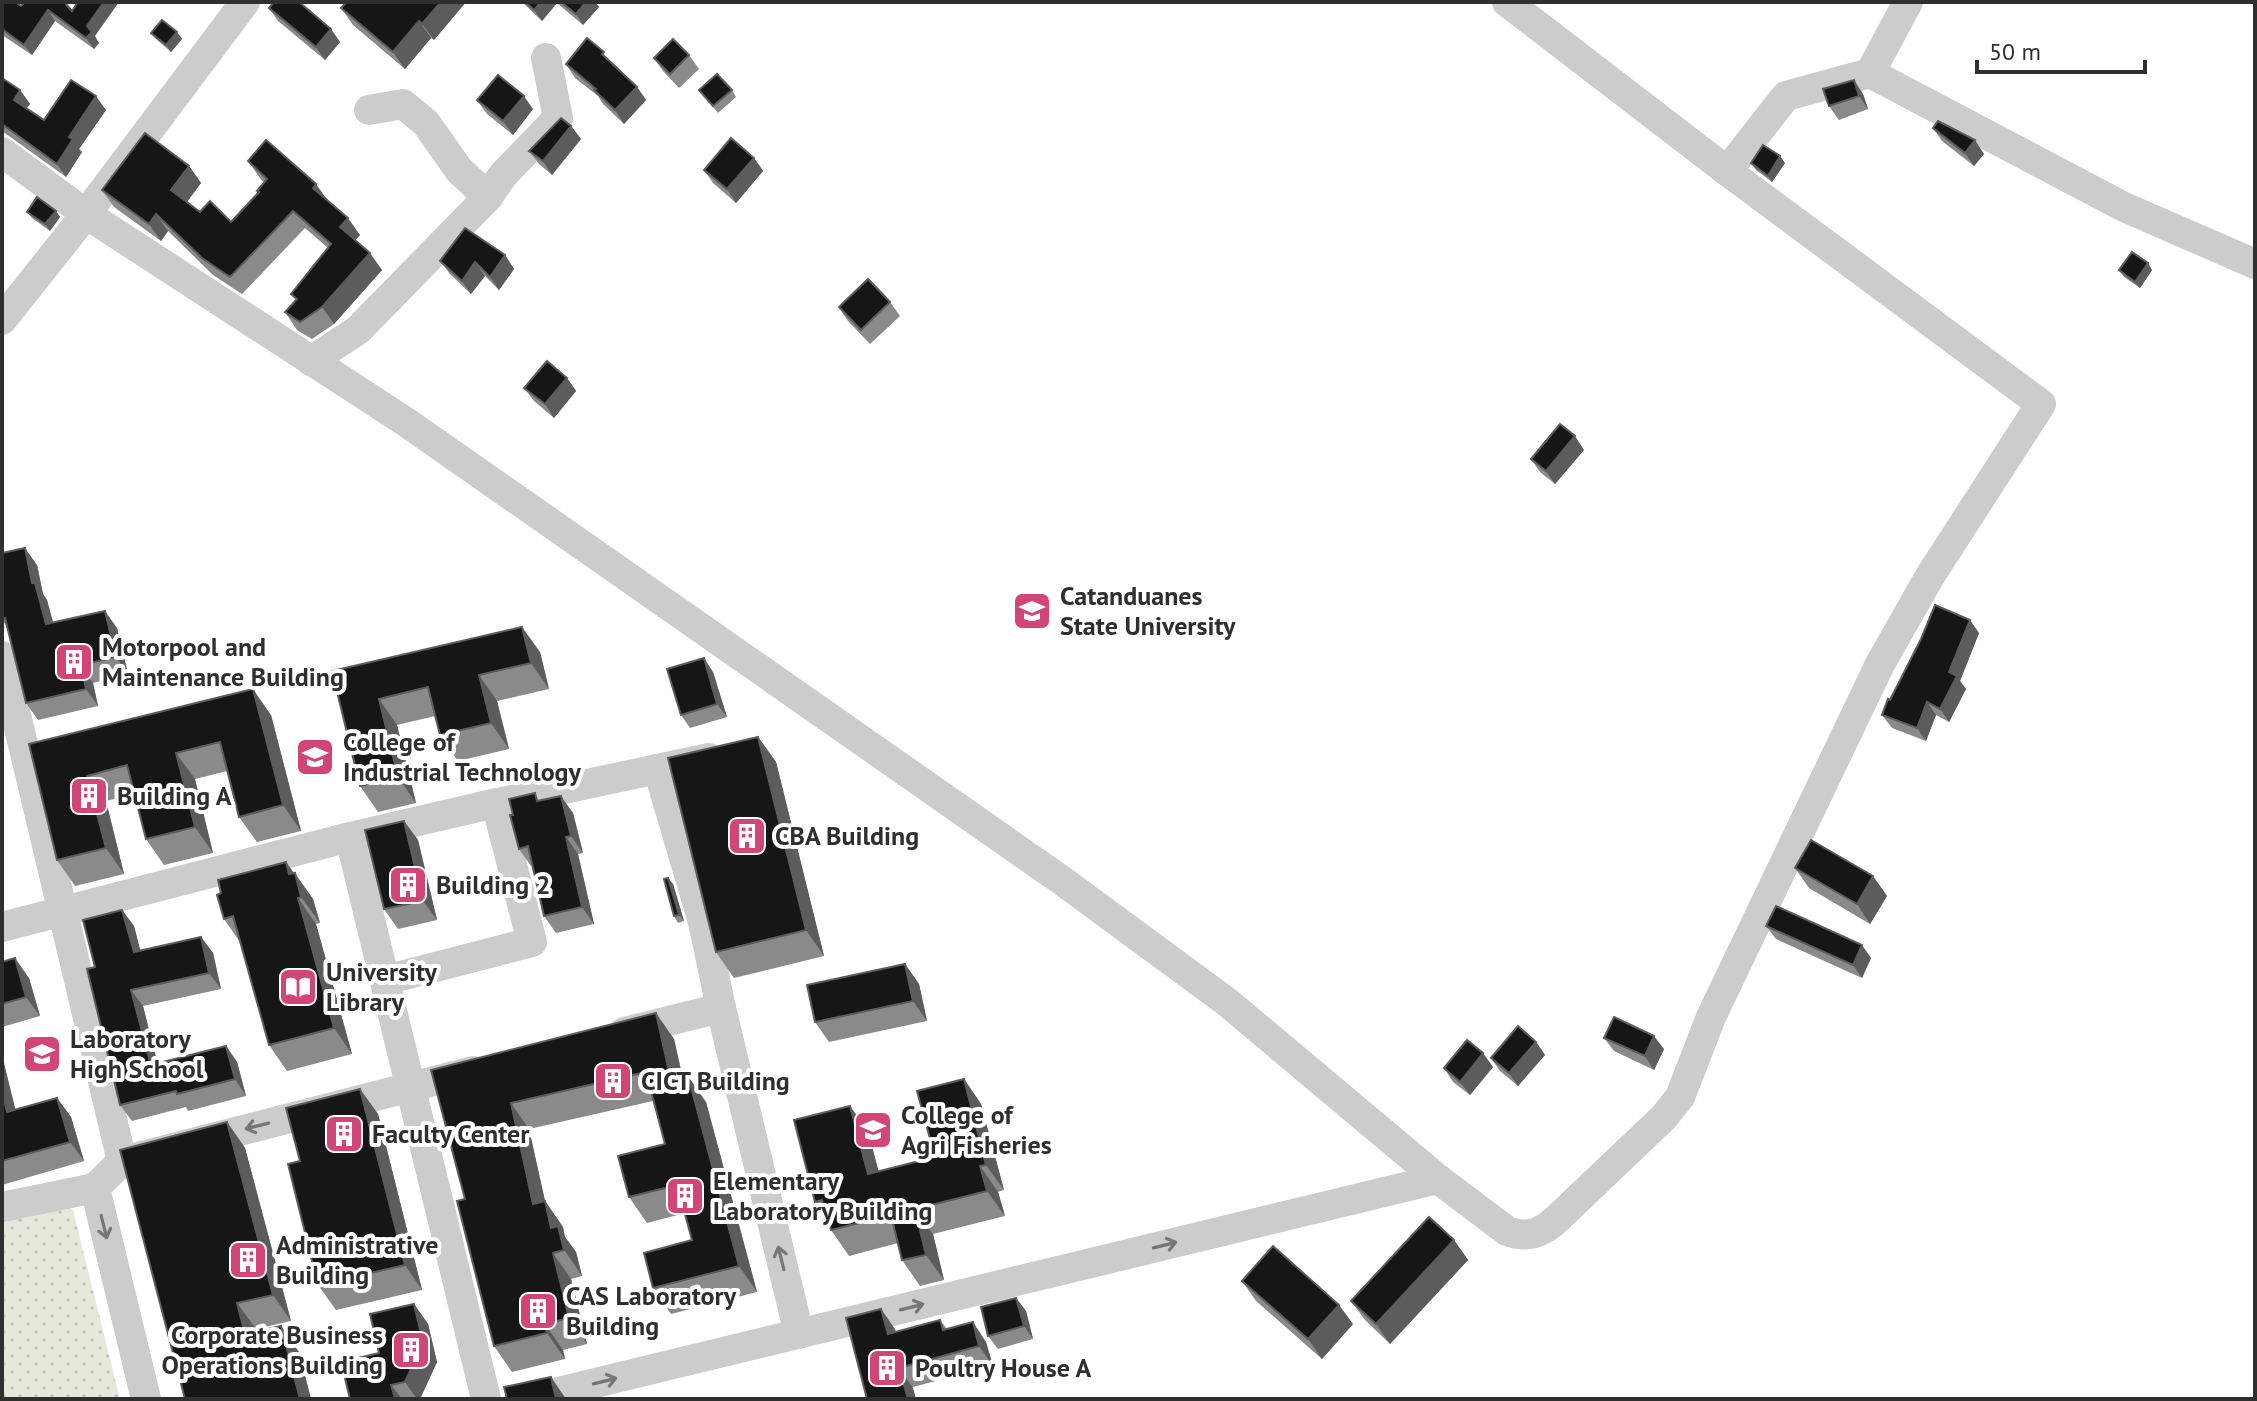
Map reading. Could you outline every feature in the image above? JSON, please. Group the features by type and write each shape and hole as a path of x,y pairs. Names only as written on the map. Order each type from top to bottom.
{"street":[{"path":"2,320 86,214 244,2"},
{"path":"2,152 86,214 419,431 1064,882 1227,1002 1438,1179 1507,1231 1519,1235 1548,1228 1664,1117 1680,1097 1711,1017 1880,664 1930,576 2041,404 1727,171 1507,2"},
{"path":"1870,73 1908,2"},
{"path":"311,361 358,330 488,197 503,175 558,118 546,58"},
{"path":"1727,171 1786,96 1870,73 2124,207 2255,264"},
{"path":"369,110 403,104 426,123 459,170 488,197"},
{"path":"2,656 122,1161"},
{"path":"2,927 350,837 732,753"},
{"path":"658,769 703,922 799,1334"},
{"path":"385,980 532,942 496,803"},
{"path":"350,837 486,1399"},
{"path":"602,1038 721,1008"},
{"path":"2,1207 95,1188 122,1161 499,1064"},
{"path":"529,1399 1438,1179"},
{"path":"95,1188 146,1399"}],"shaded area":[{"path":"66,1204 73,1210 120,1399 2,1399 2,1213"}],"building":[{"path":"2,2 15,2 21,6 25,2 64,2 72,11 78,2 104,2 87,26 92,32 86,38 48,10 24,45 2,29"},
{"path":"274,2 299,2 331,29 316,47 269,8"},
{"path":"347,2 441,2 422,24 419,21 393,52 341,8"},
{"path":"525,2 541,2 534,10"},
{"path":"561,2 586,2 576,14"},
{"path":"162,20 177,32 166,45 151,33"},
{"path":"587,38 637,87 615,110 566,64"},
{"path":"673,39 689,55 670,74 654,58"},
{"path":"717,74 732,90 713,106 699,90"},
{"path":"498,75 524,96 503,121 477,100"},
{"path":"2,78 20,90 14,100 44,120 71,80 96,96 69,137 73,139 57,164 2,124"},
{"path":"1854,80 1859,96 1829,106 1823,89"},
{"path":"561,118 571,126 543,161 529,151"},
{"path":"1938,121 1975,140 1965,153 1933,128"},
{"path":"145,133 189,166 171,190 200,212 210,201 231,222 267,179 248,161 266,140 316,184 313,188 348,218 340,227 370,253 322,307 300,322 285,312 297,299 291,294 331,244 293,211 230,277 202,258 156,214 149,224 102,190"},
{"path":"731,138 754,158 727,189 704,170"},
{"path":"1763,145 1780,156 1768,176 1751,163"},
{"path":"37,197 56,211 45,224 27,212"},
{"path":"465,228 505,255 490,277 475,262 462,281 440,261"},
{"path":"2132,252 2148,263 2135,282 2119,270"},
{"path":"868,279 890,302 861,330 839,307"},
{"path":"547,361 567,378 545,404 524,388"},
{"path":"1560,424 1575,436 1546,471 1531,459"},
{"path":"25,548 32,583 35,583 46,624 105,611 116,657 81,665 86,689 26,703 5,618 2,618 2,553"},
{"path":"1935,605 1970,620 1949,672 1957,676 1940,709 1927,702 1917,728 1882,715"},
{"path":"522,627 531,663 479,675 491,723 440,735 428,687 379,699 398,777 360,786 332,671"},
{"path":"704,658 717,704 681,715 667,669"},
{"path":"253,689 283,805 239,817 220,742 176,753 195,827 146,839 127,765 87,776 106,848 57,860 29,744"},
{"name":"CBA Building","path":"758,737 806,930 716,952 668,758"},
{"path":"535,793 537,801 561,796 571,836 566,837 582,907 544,916 528,846 519,849 510,815 513,815 509,799"},
{"path":"404,821 423,901 384,909 365,830"},
{"path":"1811,840 1873,876 1857,904 1795,868"},
{"name":"University Library","path":"286,862 289,874 295,873 301,897 298,898 334,1028 269,1045 233,916 224,919 217,895 221,893 218,880"},
{"path":"668,878 679,915 674,916 664,879"},
{"path":"1776,906 1862,945 1853,965 1766,926"},
{"path":"122,910 134,952 201,937 209,973 131,990 151,1065 226,1046 235,1079 120,1105 87,969 95,967 83,920"},
{"path":"15,958 26,997 2,1004 2,962"},
{"path":"905,964 913,1001 815,1022 807,985"},
{"path":"656,1013 671,1081 688,1076 739,1266 653,1288 644,1253 692,1240 677,1185 629,1197 618,1156 665,1144 646,1072 511,1103 533,1204 545,1201 551,1228 558,1226 564,1250 553,1253 569,1318 545,1324 547,1333 494,1346 457,1201 465,1199 431,1070"},
{"path":"1614,1017 1654,1036 1645,1056 1604,1038"},
{"path":"1518,1026 1536,1042 1509,1073 1491,1058"},
{"path":"1467,1040 1483,1053 1460,1082 1444,1068"},
{"path":"964,1079 986,1165 980,1166 987,1191 915,1209 926,1255 902,1260 891,1215 831,1230 822,1200 815,1202 794,1120 850,1106 868,1174 935,1157 917,1091"},
{"path":"360,1089 405,1265 318,1285 288,1164 300,1161 286,1108"},
{"path":"2,1091 7,1112 57,1098 70,1142 2,1161"},
{"name":"Administrative Building","path":"227,1122 273,1295 237,1303 245,1334 281,1326 300,1399 185,1399 120,1150"},
{"path":"1429,1217 1454,1240 1376,1324 1351,1301"},
{"path":"1273,1246 1339,1305 1308,1339 1242,1281"},
{"path":"1016,1298 1024,1326 988,1336 981,1307"},
{"path":"414,1304 423,1342 405,1382 391,1385 395,1398 350,1399 341,1362 379,1353 370,1314"},
{"path":"881,1309 888,1334 940,1320 943,1330 973,1322 979,1346 899,1368 908,1399 867,1399 846,1318"},
{"path":"551,1377 556,1399 507,1399 504,1387"}],"place":[{"name":"Catanduanes State University","path":"1032,611"},
{"name":"Motorpool and Maintenance Building","path":"74,662"},
{"name":"College of Industrial Technology","path":"315,757"},
{"name":"Building A","path":"89,796"},
{"name":"CBA Building","path":"747,836"},
{"name":"Building 2","path":"408,885"},
{"name":"University Library","path":"298,987"},
{"name":"Laboratory High School","path":"42,1054"},
{"name":"CICT Building","path":"613,1081"},
{"name":"College of Agri Fisheries","path":"873,1130"},
{"name":"Faculty Center","path":"344,1134"},
{"name":"Elementary Laboratory Building","path":"685,1196"},
{"name":"Administrative Building","path":"248,1260"},
{"name":"CAS Laboratory Building","path":"538,1311"},
{"name":"Corporate Business Operations Building","path":"411,1350"},
{"name":"Poultry House A","path":"887,1368"}]}
